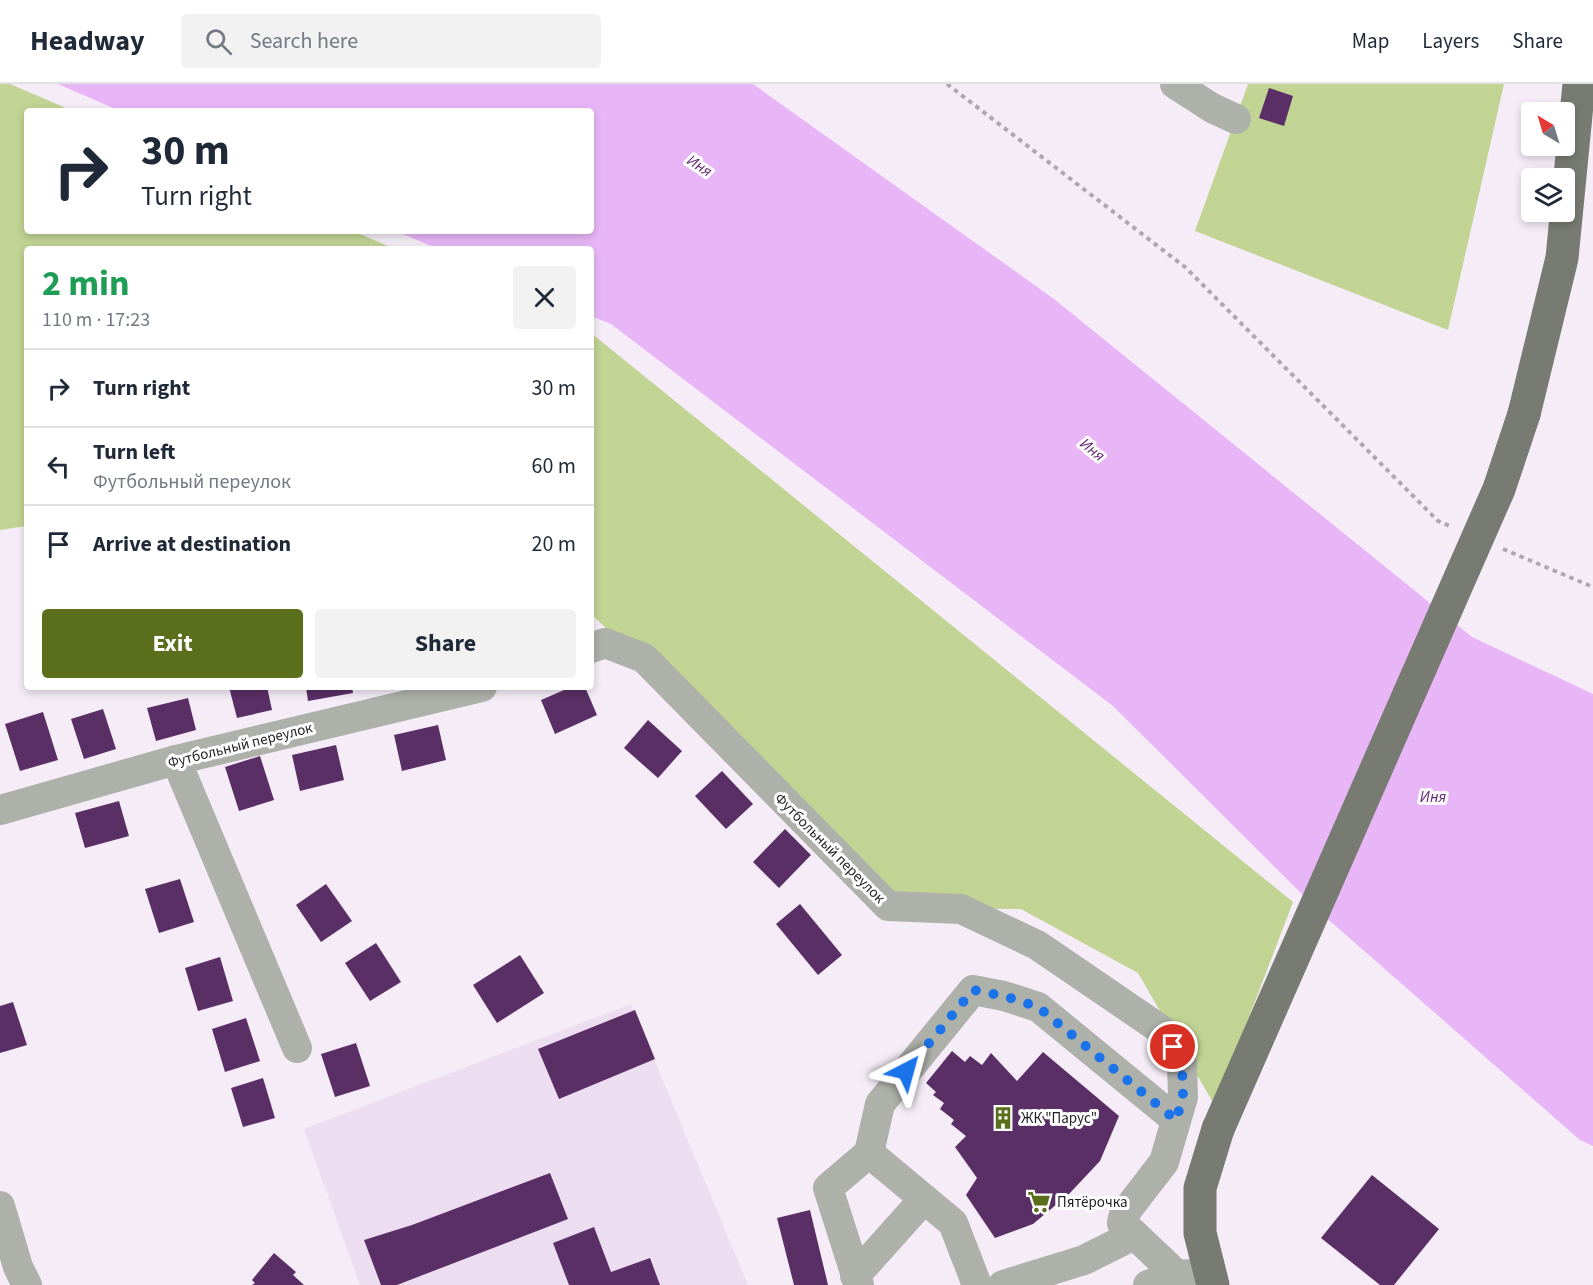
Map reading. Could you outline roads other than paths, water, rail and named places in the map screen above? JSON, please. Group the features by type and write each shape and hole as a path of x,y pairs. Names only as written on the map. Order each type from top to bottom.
{"main road":[{"path":"1200,1278 1200,1188 1218,1129 1499,489 1524,414 1562,258 1579,84"}],"street":[{"path":"1175,84 1212,108 1236,118"},
{"name":"Футбольный переулок","path":"594,647 605,643 644,658 888,906 961,909 1037,945 1163,1031 1182,1064 1183,1097 1164,1162 1124,1214 1122,1223 1134,1235 1200,1278"},
{"name":"Футбольный переулок","path":"0,810 176,760 469,690"},
{"path":"176,760 297,1048"},
{"path":"857,1280 828,1188 869,1153 880,1104 973,990 1004,996 1038,1007 1176,1120"},
{"path":"869,1153 952,1223 976,1285"},
{"path":"857,1280 924,1199"},
{"path":"0,1206 18,1267 27,1285"},
{"path":"1003,1285 1084,1260 1134,1235"},
{"path":"1148,1285 1200,1278"}],"water":[{"name":"Иня","path":"58,84 753,84 1054,299 1472,637 1593,694 1593,1146 1580,1140 1322,914 1113,706 611,324 594,317 594,246 431,246 403,234 594,234 594,108 113,108"}],"place":[{"name":"ЖК \"Парус\"","path":"1003,1118"},
{"name":"Пятёрочка","path":"1039,1202"}]}
